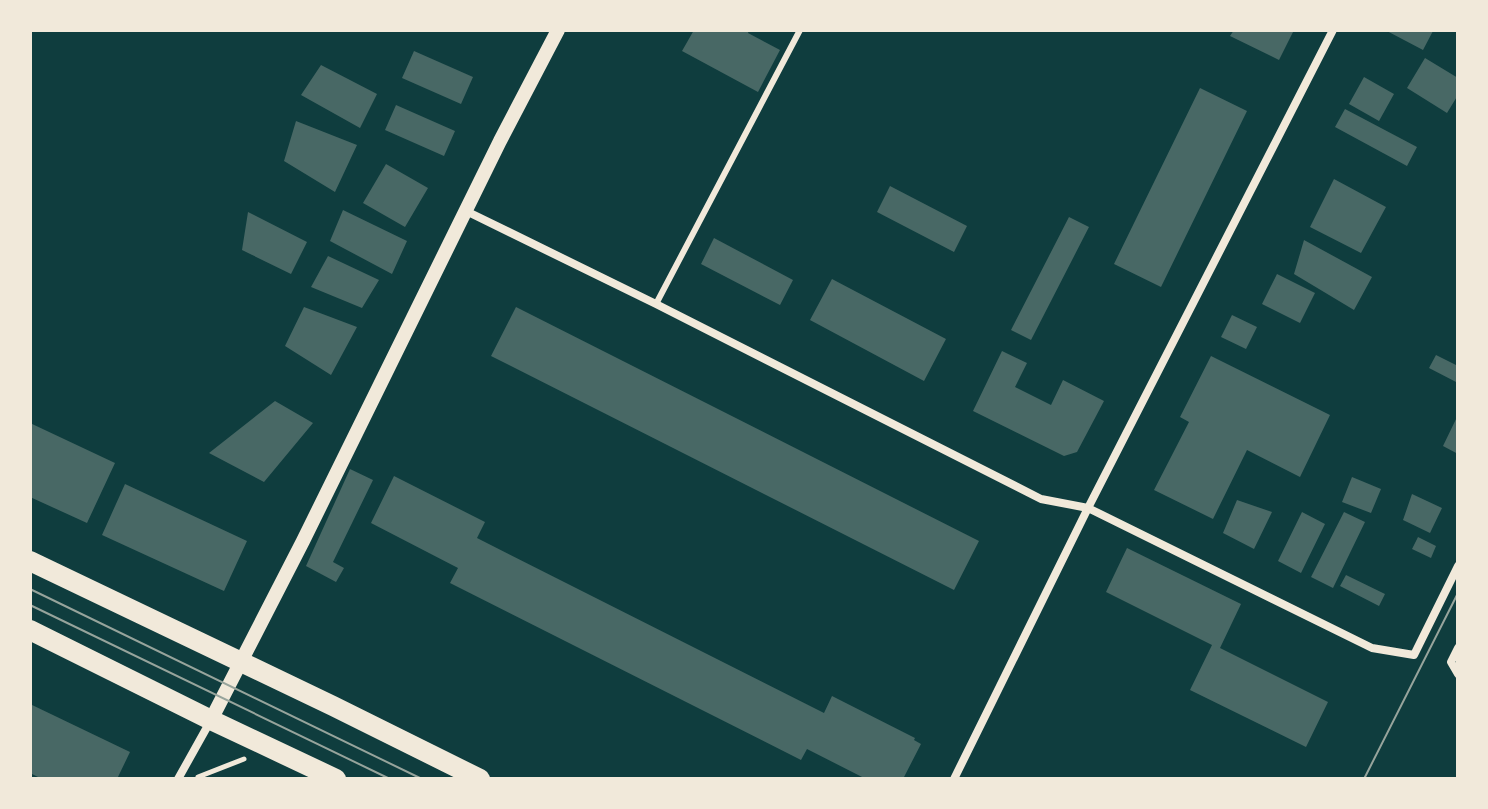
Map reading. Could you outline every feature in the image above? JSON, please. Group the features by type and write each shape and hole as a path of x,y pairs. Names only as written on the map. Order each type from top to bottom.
{"main road":[{"path":"30,561 480,779"},
{"path":"30,630 336,779"}],"street":[{"path":"178,779 303,541 558,30"},
{"path":"954,779 1088,508 1333,30"},
{"path":"466,211 1041,499 1088,508 1372,648 1414,655 1458,566"},
{"path":"1458,648 1451,662 1458,674"}],"lane":[{"path":"656,304 800,30"}],"path":[{"path":"195,778 245,759"}],"building":[{"path":"694,30 749,30 748,33 780,50 758,92 682,51"},
{"path":"1234,30 1294,30 1279,60 1230,36"},
{"path":"1385,30 1430,30 1433,31 1423,50"},
{"path":"414,51 473,77 461,104 402,78"},
{"path":"1425,58 1458,78 1458,95 1447,113 1407,88"},
{"path":"321,65 377,94 360,128 301,95"},
{"path":"1364,77 1394,94 1379,121 1349,104"},
{"path":"1200,88 1247,111 1161,287 1114,264"},
{"path":"396,105 455,131 444,156 385,130"},
{"path":"1345,109 1417,147 1407,166 1335,127"},
{"path":"296,121 357,145 335,192 284,161"},
{"path":"386,164 428,188 405,227 363,203"},
{"path":"1334,179 1386,207 1361,253 1310,227"},
{"path":"890,186 967,226 954,252 877,212"},
{"path":"343,210 407,241 392,274 330,241"},
{"path":"248,212 307,242 291,274 242,250"},
{"path":"1069,217 1089,227 1031,340 1011,330"},
{"path":"714,238 793,280 780,305 701,264"},
{"path":"1304,240 1372,277 1354,310 1294,274"},
{"path":"328,256 379,280 362,308 311,287"},
{"path":"1277,274 1315,293 1300,323 1262,304"},
{"path":"832,279 946,339 924,381 810,320"},
{"path":"304,307 357,327 331,375 285,346"},
{"path":"516,307 979,541 954,590 491,356"},
{"path":"1232,315 1257,327 1246,349 1221,337"},
{"path":"1002,351 1027,363 1015,387 1051,405 1063,380 1104,401 1077,452 1064,456 973,411"},
{"path":"1436,355 1458,366 1458,383 1429,368"},
{"path":"1211,356 1330,415 1300,477 1247,450 1213,519 1154,490 1189,422 1180,417"},
{"path":"275,401 313,423 264,482 209,453"},
{"path":"1458,415 1458,454 1443,446"},
{"path":"30,423 115,463 87,523 30,497"},
{"path":"350,469 373,480 333,562 344,568 336,582 306,566"},
{"path":"394,476 485,522 477,538 824,713 832,696 915,738 921,744 903,779 866,779 807,749 801,760 450,583 458,568 371,523"},
{"path":"1352,477 1381,489 1371,513 1342,502"},
{"path":"125,484 247,541 224,591 102,535"},
{"path":"1412,494 1442,508 1430,533 1403,520"},
{"path":"1237,500 1272,512 1254,549 1223,533"},
{"path":"1302,512 1325,524 1301,573 1278,561"},
{"path":"1344,512 1365,522 1333,588 1311,577"},
{"path":"1418,537 1436,546 1431,558 1412,549"},
{"path":"1127,548 1241,604 1220,648 1328,702 1306,747 1190,690 1212,645 1106,592"},
{"path":"1346,575 1385,594 1379,606 1340,586"},
{"path":"30,704 130,752 117,779 42,779 30,773"}],"tram line":[{"path":"30,589 422,779"},
{"path":"1364,779 1458,593"},
{"path":"30,605 390,779"}]}
